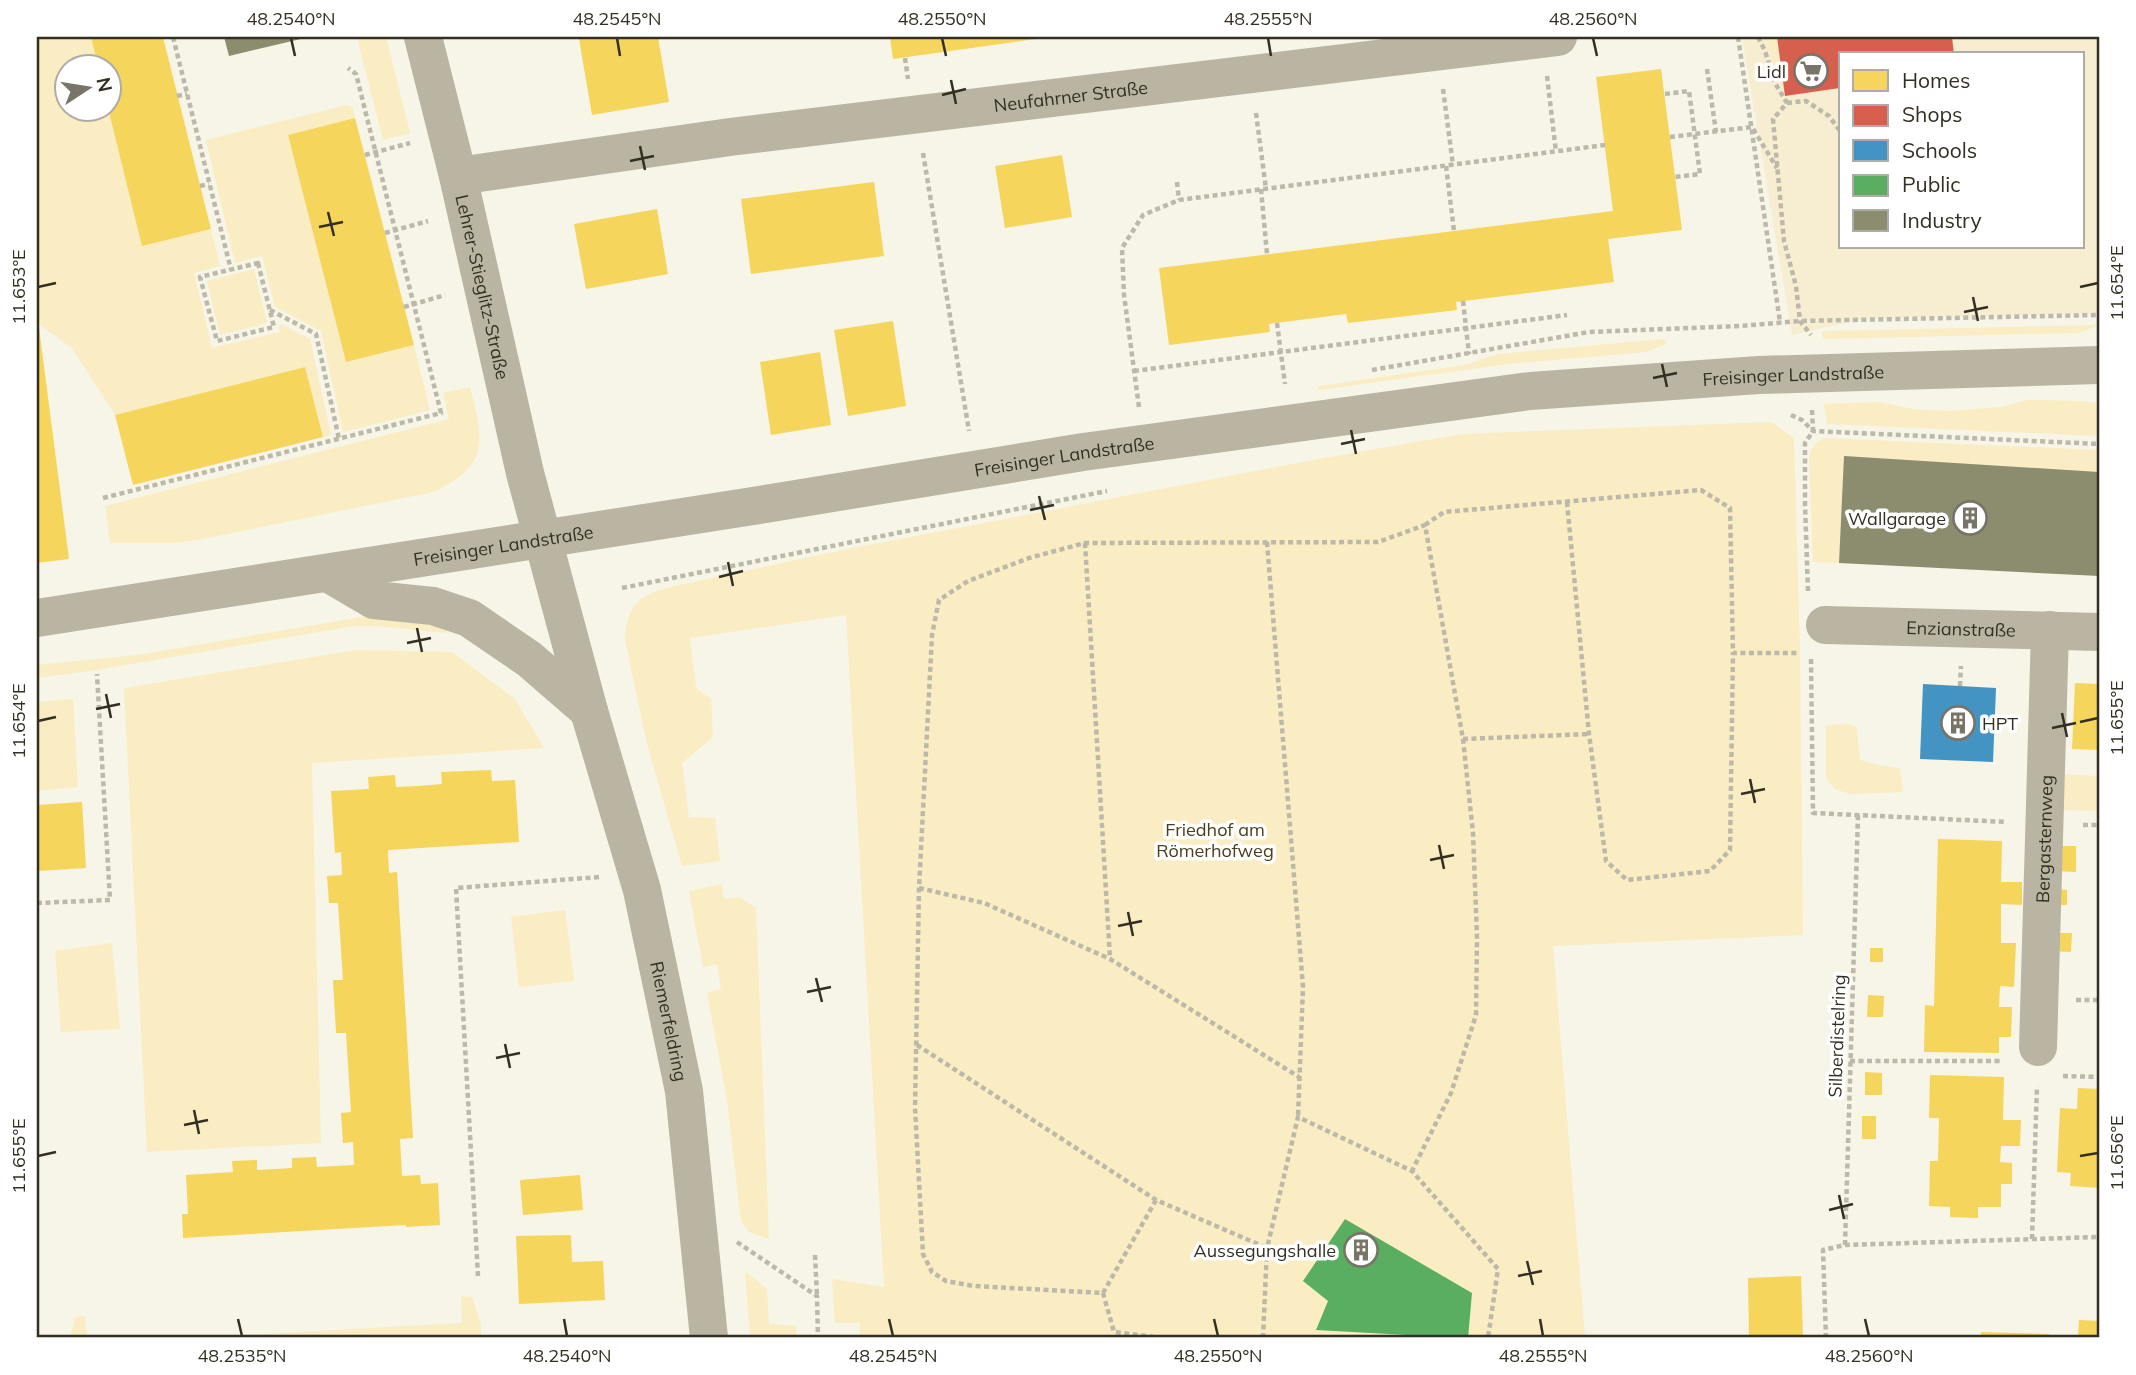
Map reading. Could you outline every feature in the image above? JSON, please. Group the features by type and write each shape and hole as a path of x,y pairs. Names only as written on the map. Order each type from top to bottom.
{"street":[{"name":"Lehrer-Stieglitz-Straße","path":"423,37 458,176 525,473 543,538"},
{"name":"Neufahrner Straße","path":"458,176 730,137 1552,53"},
{"name":"Freisinger Landstraße","path":"37,618 1083,452 1530,390 1811,373 2099,365"},
{"name":"Riemerfeldring","path":"543,538 589,710 642,890 684,1091 709,1338"},
{"path":"328,573 374,600 433,606 469,618 529,659 589,710"},
{"name":"Bergasternweg","path":"2037,1061 2050,630"},
{"name":"Enzianstraße","path":"1811,632 2099,632"}],"path":[{"path":"173,37 231,270"},
{"path":"1738,37 1780,322 2099,315"},
{"path":"1758,37 1775,83 1787,103"},
{"path":"1552,53 1556,152"},
{"path":"103,498 183,475 441,413 356,74 348,68"},
{"path":"1707,69 1716,132"},
{"path":"1442,80 1453,165"},
{"path":"1665,94 1689,91 1700,174 1675,177"},
{"path":"177,96 187,94"},
{"path":"1839,130 1829,116 1806,101 1787,103 1773,119 1784,241 1796,286 1800,321 1811,335 1813,431 1805,443 1805,505 1811,632 1813,813 2099,825"},
{"path":"1255,106 1267,254"},
{"path":"1670,137 1752,127"},
{"path":"1752,127 1777,169"},
{"path":"365,155 421,140"},
{"path":"1139,407 1124,295 1122,248 1143,215 1180,200 1605,145"},
{"path":"922,146 969,435"},
{"path":"1446,166 1454,231"},
{"path":"1177,182 1180,200"},
{"path":"200,186 209,184"},
{"path":"385,233 439,218"},
{"path":"258,263 274,327 217,341 200,277 231,270 258,263"},
{"path":"404,307 456,292"},
{"path":"1463,301 1469,354"},
{"path":"270,310 316,334 339,439"},
{"path":"1134,371 1567,315"},
{"path":"1277,323 1285,384"},
{"path":"1783,412 1802,420 1813,431 2099,444"},
{"path":"1103,1293 974,1286 946,1281 932,1272 923,1254 915,1108 919,888 932,635 939,600 968,580 1029,558 1085,543 1378,542 1425,526 1444,512 1700,489 1730,508 1730,850 1710,871 1627,880 1606,861 1589,734 1567,502"},
{"path":"622,588 1112,490"},
{"path":"1412,1171 1451,1093 1476,1015 1477,937 1473,833 1463,739 1425,526"},
{"path":"1264,1338 1267,1248 1298,1117 1303,987 1267,542"},
{"path":"1085,543 1110,959"},
{"path":"1732,653 1811,632"},
{"path":"1960,686 1961,662"},
{"path":"37,903 110,900 97,674"},
{"path":"1463,739 1589,734"},
{"name":"Silberdistelring","path":"1845,1245 1858,815"},
{"path":"478,1276 456,888 604,877"},
{"path":"919,888 984,902 1110,959 1300,1077"},
{"path":"916,1044 1156,1200 1267,1248"},
{"path":"1850,1060 2037,1061 2099,1077"},
{"path":"2032,1239 2037,1061"},
{"path":"1298,1117 1412,1171 1498,1269 1488,1338"},
{"path":"1156,1200 1103,1293 1114,1332 1164,1338"},
{"path":"1826,1338 1823,1250 1845,1245 2099,1237"},
{"path":"734,1240 817,1296"},
{"path":"816,1255 818,1338"}],"shaded area":[{"path":"1742,37 2099,37 2099,313 1868,318 1792,335"}],"green space":[{"path":"37,37 91,37 95,52 52,52 52,122 120,122 211,229 220,266 194,273 212,348 280,332 279,323 310,339 331,435 323,437 305,367 115,415 72,348 37,323"},
{"path":"357,37 386,37 410,133 383,140"},
{"path":"1764,37 1777,37 1785,96"},
{"path":"347,105 353,108 355,118 288,135 346,362 414,345 430,410 343,432 321,331 275,307 262,256 235,263 206,140"},
{"path":"254,269 267,323 220,335 207,281"},
{"path":"2099,325 2080,333 1823,339 1822,331"},
{"path":"1664,339 1667,343 1647,352 1517,363 1319,390 1318,386 1464,365 1497,354"},
{"path":"470,387 478,423 478,450 465,472 433,492 198,540 175,543 110,543 105,506 449,419 443,393"},
{"path":"2028,400 2099,403 2099,436 1827,424 1824,404 1879,402 1913,409 1947,411 2002,407"},
{"name":"Friedhof am Römerhofweg","path":"1771,422 1794,438 1800,653 1803,935 1553,946 1585,1338 859,1338 860,1323 835,1323 832,1279 884,1287 846,615 690,638 696,688 711,699 713,737 682,763 689,817 715,818 720,861 682,866 646,740 625,640 628,618 642,598 670,587 843,550 1462,434"},
{"path":"1826,438 2099,450 2099,472 1844,457 1839,563 1813,562 1809,457 1814,445"},
{"path":"362,617 450,623 446,633 354,626 37,678 37,665 137,655"},
{"path":"356,650 452,652 515,699 544,748 312,763 321,1143 147,1152 124,688"},
{"path":"73,699 78,787 37,791 37,702"},
{"path":"1849,724 1857,728 1860,760 1900,768 1903,792 1850,794 1835,789 1826,779 1826,725"},
{"path":"2056,774 2099,776 2099,811 2061,810"},
{"path":"722,884 724,899 739,897 756,908 769,1239 749,1232 741,1221 727,1100 707,993 721,989 717,964 703,967 689,891"},
{"path":"565,910 574,981 519,987 511,917"},
{"path":"112,943 120,1029 61,1032 55,951"},
{"path":"745,1271 767,1289 769,1324 796,1326 797,1338 750,1338"},
{"path":"461,1296 472,1297 481,1324 481,1338 190,1338 462,1323"},
{"path":"85,1316 87,1338 69,1338 76,1317"}],"building: Homes":[{"path":"91,37 163,37 211,229 142,246 111,122 122,122 122,52 95,52"},
{"path":"658,37 669,102 592,115 579,39"},
{"path":"890,37 1042,37 1042,38 893,59"},
{"path":"1661,69 1682,230 1608,239 1614,282 1456,302 1457,310 1348,323 1346,314 1269,324 1270,332 1169,345 1159,268 1613,211 1596,77"},
{"path":"355,118 414,345 346,362 288,135"},
{"path":"1062,155 1072,217 1005,228 995,166"},
{"path":"874,182 884,256 751,274 741,199"},
{"path":"657,209 668,274 586,289 574,224"},
{"path":"893,321 906,406 848,416 834,330"},
{"path":"37,328 69,559 37,563"},
{"path":"820,352 831,425 771,435 760,362"},
{"path":"305,367 323,437 133,485 115,415"},
{"path":"2075,683 2099,684 2099,750 2072,749"},
{"path":"491,770 492,781 515,780 519,842 388,850 389,873 397,872 413,1138 400,1139 402,1176 420,1175 421,1184 438,1183 440,1225 183,1238 182,1214 188,1214 186,1175 233,1172 232,1161 257,1160 257,1170 292,1168 292,1158 316,1157 317,1167 354,1165 353,1142 343,1143 341,1113 351,1112 346,1033 336,1033 333,980 343,980 338,903 329,903 327,876 342,875 341,852 335,853 331,791 369,789 368,777 395,775 396,787 418,786 442,784 441,772"},
{"path":"82,802 86,868 37,871 37,805"},
{"path":"1938,839 2002,841 2001,882 2022,882 2022,905 2001,904 2001,943 2016,943 2014,987 2000,986 1999,1007 2012,1007 2011,1037 1999,1037 1999,1053 1924,1052 1925,1005 1934,1006"},
{"path":"2055,846 2076,846 2076,872 2054,871"},
{"path":"2055,889 2067,890 2067,905 2055,905"},
{"path":"2053,933 2072,933 2071,952 2052,951"},
{"path":"1870,948 1883,948 1883,962 1870,962"},
{"path":"1868,995 1884,996 1883,1017 1867,1017"},
{"path":"1865,1072 1882,1073 1882,1095 1865,1095"},
{"path":"1930,1075 2004,1077 2003,1120 2021,1120 2020,1146 2001,1146 2000,1162 2012,1163 2012,1184 2001,1184 2001,1207 1978,1207 1978,1218 1950,1217 1950,1207 1929,1206 1930,1161 1938,1161 1939,1118 1929,1118"},
{"path":"2078,1088 2099,1089 2099,1188 2070,1186 2071,1173 2057,1172 2060,1108 2077,1109"},
{"path":"1862,1116 1876,1116 1876,1139 1862,1139"},
{"path":"580,1175 583,1210 523,1215 520,1180"},
{"path":"571,1235 572,1262 603,1261 605,1300 519,1304 516,1236"},
{"path":"1801,1276 1803,1338 1749,1338 1748,1278"},
{"path":"2079,1320 2099,1321 2099,1338 2078,1338"},
{"path":"1981,1332 2049,1334 2049,1338 1981,1338"},
{"path":"1863,1335 1883,1336 1883,1338 1863,1338"}],"building: Shops":[{"name":"Lidl","path":"1777,37 1952,37 1954,52 1839,52 1839,88 1785,96"}],"building: Schools":[{"name":"HPT","path":"1923,684 1996,688 1993,762 1920,759"}],"building: Public":[{"name":"Aussegungshalle","path":"1345,1219 1472,1293 1468,1338 1407,1338 1407,1335 1316,1330 1328,1301 1303,1281"}],"building: Industry":[{"path":"224,37 305,37 305,38 229,56"},
{"name":"Wallgarage","path":"1844,456 2099,472 2099,576 1839,563"}],"place":[{"name":"Lidl","path":"1811,71"},
{"name":"Wallgarage","path":"1970,518"},
{"name":"HPT","path":"1958,723"},
{"name":"Aussegungshalle","path":"1361,1250"}]}
